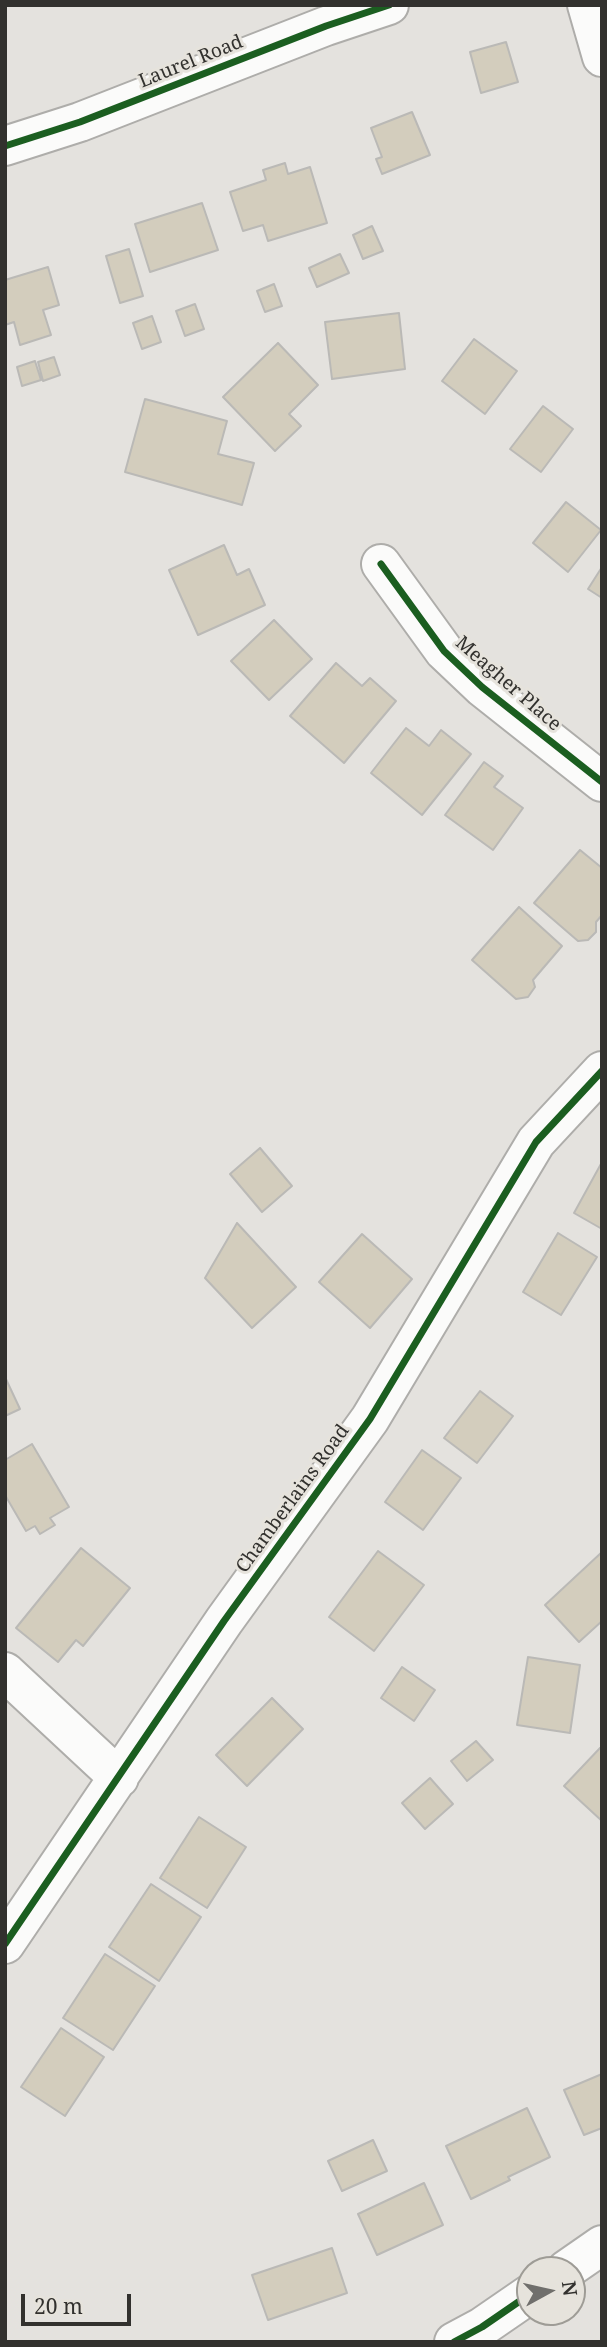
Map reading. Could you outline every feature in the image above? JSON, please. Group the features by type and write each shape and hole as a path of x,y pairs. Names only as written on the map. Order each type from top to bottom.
{"street":[{"name":"Laurel Road","path":"5,146 101,114 313,31 389,5"},
{"path":"587,5 602,57"},
{"name":"Meagher Place","path":"381,564 444,652 482,687 602,782"},
{"name":"Chamberlains Road","path":"5,1944 225,1621 370,1419 536,1142 602,1071"},
{"path":"5,1672 119,1778"},
{"path":"586,2256 602,2245"},
{"path":"454,2342 516,2304"}],"building":[{"path":"506,42 518,82 481,93 470,52"},
{"path":"412,112 430,155 382,174 376,159 382,157 371,128"},
{"path":"285,163 288,174 310,167 327,223 268,241 263,225 243,231 230,192 266,180 263,170"},
{"path":"202,203 218,250 150,272 135,224"},
{"path":"372,226 383,251 363,259 353,235"},
{"path":"129,249 143,296 120,303 106,256"},
{"path":"340,254 349,273 317,287 309,268"},
{"path":"48,267 59,305 43,310 51,335 20,345 14,322 5,325 5,280"},
{"path":"274,284 282,306 265,312 257,291"},
{"path":"195,304 204,329 185,336 176,311"},
{"path":"399,313 405,369 332,379 325,322"},
{"path":"152,316 161,342 142,349 133,323"},
{"path":"474,339 517,371 485,414 442,381"},
{"path":"278,343 318,385 289,414 301,426 275,451 223,397"},
{"path":"54,357 60,375 43,381 38,362"},
{"path":"35,361 41,380 22,386 17,367"},
{"path":"145,399 227,421 218,454 254,463 242,505 125,472"},
{"path":"543,406 573,429 541,472 510,449"},
{"path":"566,502 601,530 568,572 533,543"},
{"path":"224,545 237,575 249,569 265,605 198,635 169,570"},
{"path":"602,567 602,598 588,589"},
{"path":"274,620 312,659 269,700 231,661"},
{"path":"336,663 362,686 370,678 396,701 344,763 290,716"},
{"path":"406,728 429,746 441,730 471,754 422,815 371,773"},
{"path":"484,762 503,776 494,787 523,808 493,850 445,815"},
{"path":"580,850 602,868 602,915 596,922 596,932 588,940 578,941 534,903"},
{"path":"519,907 562,946 533,980 535,987 528,997 516,999 472,960"},
{"path":"260,1148 292,1186 262,1212 230,1174"},
{"path":"602,1162 602,1229 574,1213"},
{"path":"237,1223 296,1287 252,1328 205,1278"},
{"path":"558,1233 597,1257 561,1315 523,1292"},
{"path":"362,1234 412,1279 370,1328 319,1282"},
{"path":"5,1377 20,1409 5,1416"},
{"path":"480,1391 513,1416 477,1463 444,1438"},
{"path":"32,1444 69,1507 50,1518 55,1525 40,1534 35,1526 26,1531 5,1495 5,1460"},
{"path":"422,1450 461,1478 423,1530 385,1502"},
{"path":"81,1548 130,1588 83,1646 76,1640 58,1662 16,1628"},
{"path":"378,1551 424,1585 374,1651 329,1617"},
{"path":"602,1552 602,1621 579,1642 545,1605"},
{"path":"528,1657 580,1665 570,1733 517,1725"},
{"path":"402,1667 435,1690 414,1721 381,1698"},
{"path":"272,1698 303,1729 247,1786 216,1755"},
{"path":"476,1741 493,1760 467,1781 451,1761"},
{"path":"600,1748 602,1750 602,1821 564,1786"},
{"path":"430,1778 453,1804 425,1829 402,1803"},
{"path":"199,1817 246,1847 207,1908 160,1878"},
{"path":"151,1884 201,1917 159,1981 109,1947"},
{"path":"105,1954 155,1986 113,2050 63,2018"},
{"path":"61,2028 104,2057 65,2116 21,2087"},
{"path":"602,2074 602,2128 584,2135 564,2090"},
{"path":"527,2108 550,2157 471,2199 446,2146"},
{"path":"373,2140 387,2171 342,2191 328,2161"},
{"path":"424,2183 443,2225 377,2255 358,2214"},
{"path":"332,2248 347,2293 268,2320 252,2275"}],"cycle path":[{"path":"5,146 80,122 326,26 389,5"},
{"path":"381,564 444,651 482,687 602,782"},
{"path":"5,1944 224,1621 370,1419 536,1142 602,1071"},
{"path":"454,2342 516,2304"}]}
